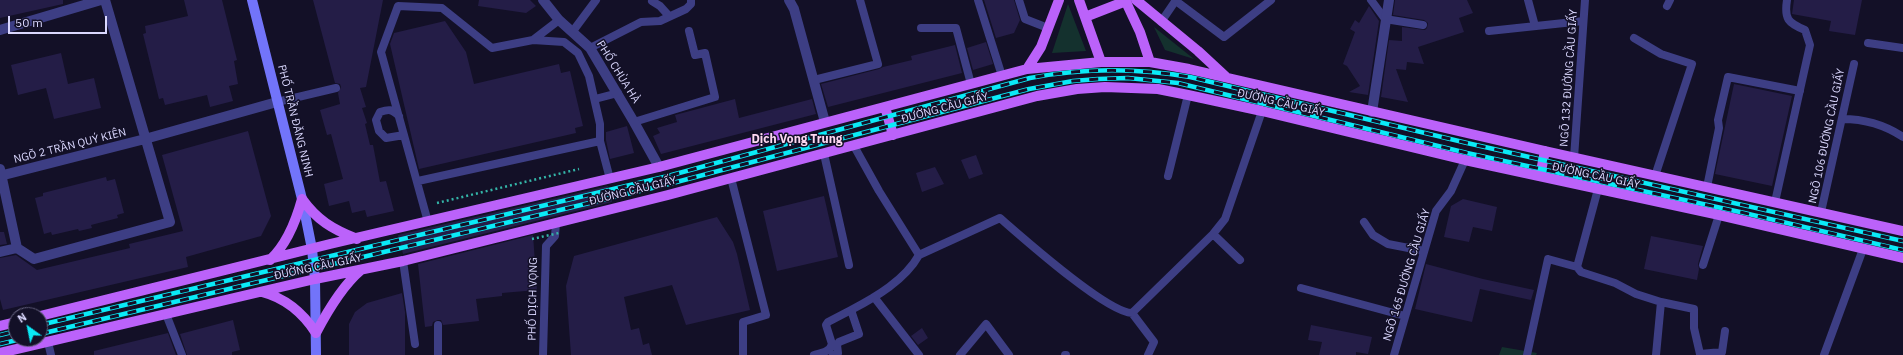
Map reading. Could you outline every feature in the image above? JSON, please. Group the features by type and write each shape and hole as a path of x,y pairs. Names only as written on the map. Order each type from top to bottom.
{"main road":[{"path":"1027,69 1035,60 1059,0"},
{"path":"1078,0 1101,62"},
{"path":"1084,17 1129,0"},
{"path":"1129,0 1161,22 1198,51 1228,78"},
{"path":"1129,0 1150,62"},
{"name":"ĐƯỜNG CẦU GIẤY","path":"48,314 269,261 312,249 659,167 1027,69 1101,62 1150,62 1189,68 1372,112 1821,212 1903,232"},
{"name":"ĐƯỜNG CẦU GIẤY","path":"48,342 315,279 558,228 731,178 854,146 1008,103 1077,89 1132,87 1158,89 1262,110 1465,160 1719,215 1903,258"},
{"path":"885,107 893,135"},
{"path":"1540,176 1545,151"},
{"path":"302,199 316,218 356,239"},
{"path":"269,261 279,252 285,241 295,221 302,199"},
{"path":"262,292 276,297 294,308 308,321 316,333 326,315 349,281 362,269"},
{"name":"ĐƯỜNG CẦU GIẤY","path":"0,353 26,347"}],"street":[{"path":"0,30 101,0"},
{"path":"0,173 17,248 34,260 170,222 105,0"},
{"name":"PHỐ TRẦN ĐĂNG NINH","path":"252,0 302,199 312,249 315,279 316,355"},
{"name":"PHỐ CHÙA HÀ","path":"543,0 559,20 573,31 590,48 618,93 659,167"},
{"path":"790,0 794,9 826,122"},
{"path":"1372,112 1389,0"},
{"name":"NGÕ 2 TRẦN QUÝ KIÊN","path":"0,173 145,139 277,102"},
{"path":"0,252 17,248"}],"lane":[{"path":"573,31 596,0"},
{"path":"590,48 641,22 660,21 686,9 691,4 691,0"},
{"path":"814,80 878,64 860,0"},
{"path":"978,0 1002,76"},
{"path":"1019,0 1024,19 1048,28"},
{"path":"1161,22 1176,0 1224,37 1261,3 1271,0"},
{"path":"1371,0 1385,19 1423,25"},
{"path":"1528,0 1535,26"},
{"name":"NGÕ 132 ĐƯỜNG CẦU GIẤY","path":"1574,158 1585,0"},
{"path":"1775,202 1810,45 1805,30 1793,25 1786,16 1787,0"},
{"path":"652,1 660,6 669,16"},
{"path":"428,222 381,52 398,6 442,8 492,48 533,40 564,42 578,53 587,70 595,99 600,124 600,141 610,179"},
{"path":"533,40 559,20"},
{"path":"1489,31 1583,21"},
{"path":"921,28 956,28 971,84"},
{"path":"634,122 715,97 705,53 695,55 689,31"},
{"path":"1634,38 1661,54 1692,64 1655,176"},
{"path":"1868,43 1903,48"},
{"name":"NGÕ 106 ĐƯỜNG CẦU GIẤY","path":"1821,212 1854,64"},
{"path":"1707,187 1719,128 1718,120 1728,77 1800,90"},
{"path":"277,102 336,88"},
{"path":"595,99 618,93"},
{"path":"1168,176 1188,95"},
{"path":"399,117 393,110 388,109 380,112 376,120 379,131 386,138 404,135"},
{"path":"814,355 829,350 832,347 826,325 828,322 874,297 912,268 919,255 1000,218 1091,293 1123,313 1132,313 1213,234 1225,220 1262,110"},
{"path":"1842,119 1857,119 1890,128 1903,137"},
{"path":"418,182 600,141"},
{"path":"854,146 879,191 919,255"},
{"path":"824,154 849,265"},
{"name":"NGÕ 165 ĐƯỜNG CẦU GIẤY","path":"1394,355 1436,211 1451,191 1465,160"},
{"path":"731,178 766,315 742,322 743,355"},
{"path":"1578,267 1598,189"},
{"path":"1703,265 1719,215"},
{"path":"1364,222 1372,235 1388,244 1424,251"},
{"name":"PHỐ DỊCH VỌNG","path":"543,355 546,246 555,236 558,228"},
{"path":"1213,234 1240,260"},
{"path":"1824,355 1863,249"},
{"path":"1528,355 1548,259 1578,267 1581,272 1615,283 1636,294 1661,302 1694,309 1694,328 1700,354 1721,354 1724,331"},
{"path":"403,261 415,344"},
{"path":"1301,288 1405,316"},
{"path":"874,297 919,355"},
{"path":"1656,355 1661,302"},
{"path":"833,355 838,353 837,345 839,342 859,334 851,310"},
{"path":"1132,313 1154,342 1148,355"},
{"path":"166,314 182,355"},
{"path":"960,355 986,324 1009,355"},
{"path":"438,326 438,355"},
{"path":"48,342 51,355"}],"path":[{"path":"437,204 579,169"},
{"path":"532,239 558,228"}],"green space":[{"path":"1068,4 1086,51 1052,53"},
{"path":"1154,27 1194,59 1165,50"},
{"path":"1502,347 1537,353 1536,355 1499,355"}],"building":[{"path":"0,0 63,0 63,4 0,18"},
{"path":"184,0 222,0 237,60 234,61 238,84 229,86 233,101 210,107 207,95 165,105 163,98 159,99 143,34 146,33 145,26 188,16"},
{"path":"313,0 383,0 366,87 360,88 366,107 362,108 367,123 365,124 370,145 373,145 380,182 386,181 394,211 367,217 365,210 352,213 349,201 329,206 324,184 343,179 331,134 327,135 320,110 340,104 338,93 341,87 340,84 335,83"},
{"path":"479,0 530,0 536,6 526,13 478,6"},
{"path":"984,0 1014,0 1020,20 1014,33 996,38"},
{"path":"1395,0 1467,0 1473,13 1459,18 1464,32 1418,47 1424,64 1407,62 1406,70 1396,69 1408,102 1381,97 1389,40 1402,41 1402,27 1425,30 1428,23 1424,20 1393,15"},
{"path":"1794,0 1862,0 1855,35 1829,31 1831,21 1792,14"},
{"path":"1369,6 1379,21 1368,95 1349,92 1360,86 1347,66 1343,64 1355,32 1350,29 1355,20 1359,23"},
{"path":"445,21 466,52 474,84 559,64 561,73 570,71 583,126 575,128 576,133 419,169 390,44 394,33"},
{"path":"986,42 993,64 973,70 967,48"},
{"path":"955,45 962,73 828,107 821,84 912,60 911,56"},
{"path":"61,53 68,84 94,78 101,108 54,119 46,88 18,95 11,65"},
{"path":"1734,84 1792,96 1772,186 1715,174"},
{"path":"735,99 739,118 812,99 816,114 661,154 653,136 660,133 657,128 677,122 675,115"},
{"path":"627,126 634,153 610,159 606,132"},
{"path":"248,131 271,216 261,236 186,257 188,267 16,307 8,307 8,309 3,310 0,299 0,258 16,255 37,270 130,248 129,244 183,231 162,155"},
{"path":"976,155 983,174 969,179 961,160"},
{"path":"935,167 944,184 922,192 916,173"},
{"path":"106,177 107,181 115,179 124,213 117,215 118,218 91,225 92,228 79,231 78,229 52,235 51,232 44,234 35,198 43,196 43,193"},
{"path":"608,186 612,202 403,254 398,235"},
{"path":"824,196 838,257 777,271 763,211"},
{"path":"1463,199 1497,207 1492,231 1473,227 1469,242 1444,237 1451,206"},
{"path":"717,217 733,242 750,310 686,325 672,285 624,297 631,330 639,328 643,345 649,343 652,355 571,355 566,286 574,256"},
{"path":"0,232 4,232 7,244 0,245"},
{"path":"533,235 537,290 502,293 502,296 476,299 479,321 443,325 441,320 438,320 433,322 432,326 425,327 418,264"},
{"path":"1651,236 1703,246 1698,264 1699,269 1697,280 1644,269"},
{"path":"1426,264 1483,279 1534,290 1531,300 1480,289 1472,322 1415,309"},
{"path":"402,293 405,312 405,355 349,355 349,324 355,312 367,303"},
{"path":"233,320 240,350 232,352 232,355 187,355 180,334"},
{"path":"1311,325 1372,337 1368,354 1356,352 1356,355 1319,355 1322,342 1308,340"},
{"path":"922,328 928,338 918,345 911,336"},
{"path":"168,333 176,355 94,355 94,351"}],"railway":[{"path":"48,323 668,176 1030,78 1070,72 1110,70 1150,72 1190,77 1467,143 1903,241"},
{"path":"48,332 669,184 1029,89 1073,81 1098,79 1128,78 1178,83 1467,153 1740,212 1903,250"},
{"path":"0,335 8,333"},
{"path":"0,344 8,342"}],"district":[{"name":"Dịch Vọng Trung","path":"797,140"}]}
